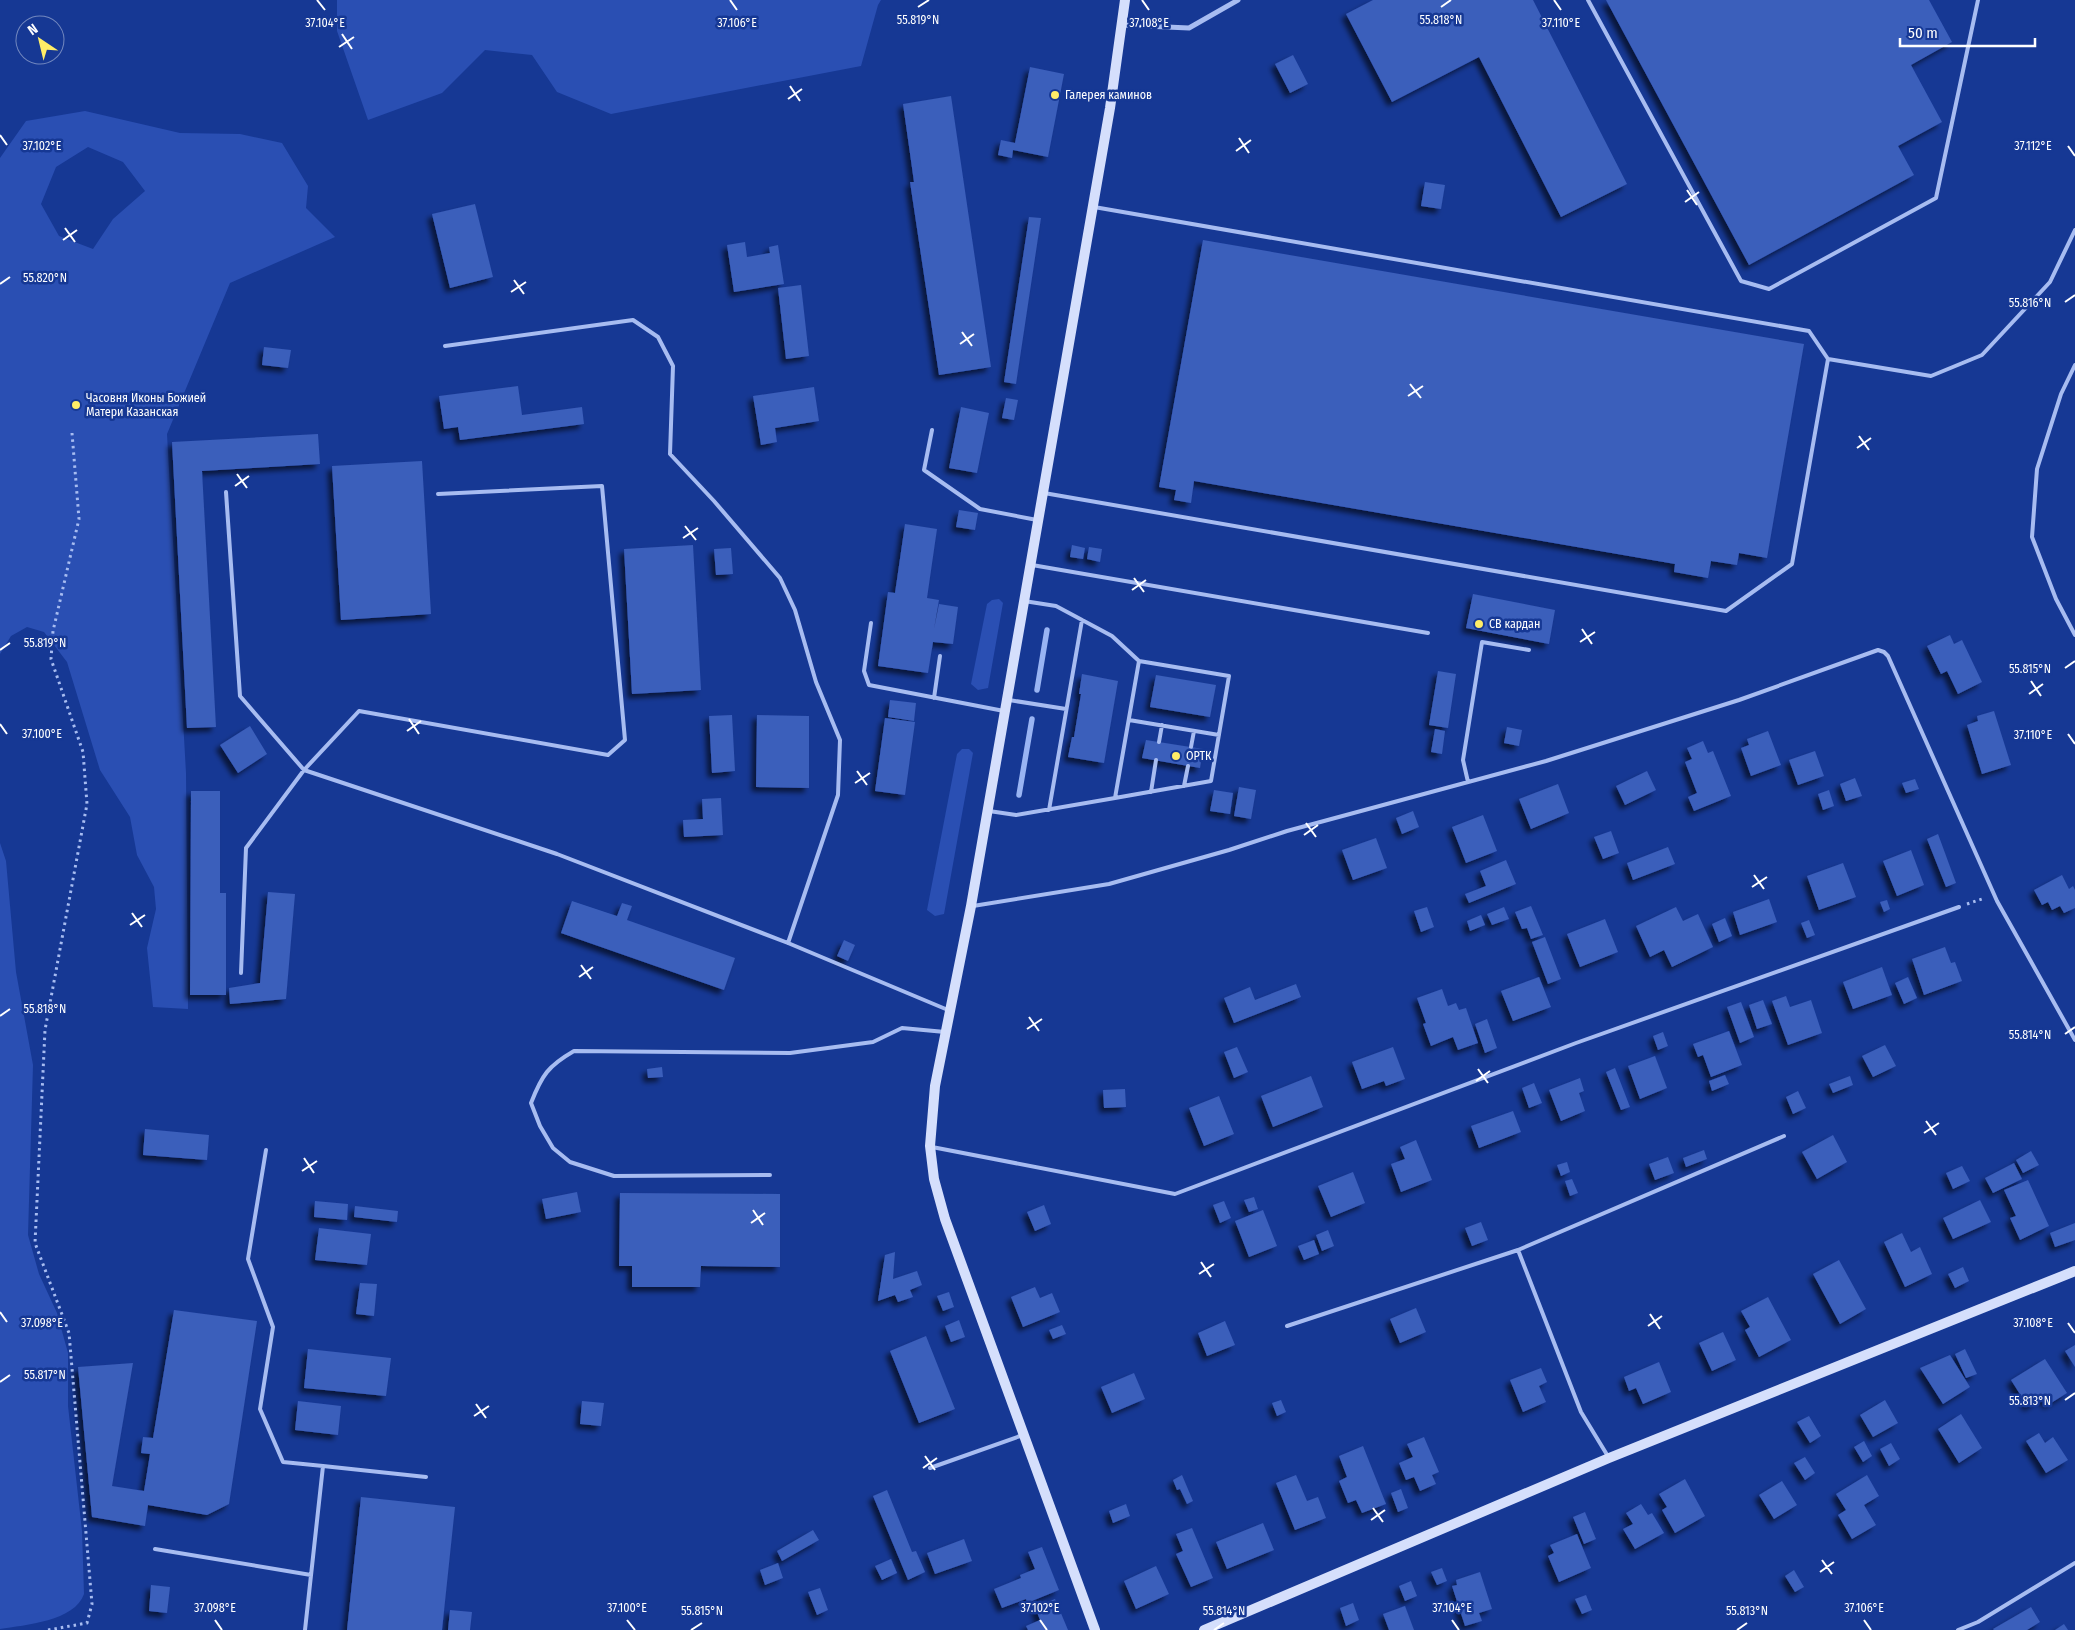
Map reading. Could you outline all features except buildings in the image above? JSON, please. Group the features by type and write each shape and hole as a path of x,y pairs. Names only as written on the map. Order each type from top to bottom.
{"street":[{"path":"1095,1630 945,1220 934,1179 930,1146 936,1086 971,906 986,811 1093,206 1110,108 1125,0"},
{"path":"1122,25 1189,28 1238,0"},
{"path":"1204,1630 1609,1458 2075,1270"}],"lane":[{"path":"1588,0 1741,281 1769,289 1936,198 1978,0"},
{"path":"1042,492 1726,611 1792,564 1828,359 1809,331 1093,206"},
{"path":"1828,359 1930,376 1982,355 2050,282 2075,230"},
{"path":"445,346 633,320 658,337 673,366 670,454 714,501 780,578 795,610 816,682 840,740 838,795 788,943"},
{"path":"2075,365 2061,394 2037,470 2032,537 2056,599 2075,635"},
{"path":"932,430 924,470 980,509 1037,520"},
{"path":"241,973 246,848 304,770 359,711 608,755 625,740 602,486 438,494"},
{"path":"226,492 240,696 304,770 557,854 788,943 951,1011"},
{"path":"1029,565 1428,633"},
{"path":"986,811 1016,815 1211,781 1229,676 1139,661 1112,636 1056,606 1023,601"},
{"path":"1049,810 1082,620"},
{"path":"871,623 864,671 869,685 1004,711"},
{"path":"1468,782 1463,760 1482,642 1529,650"},
{"path":"971,906 1109,884 1229,850 1287,831 1546,760 1730,702 1878,650 1888,656 1994,894 2075,1040"},
{"path":"934,698 940,656"},
{"path":"1115,798 1139,661"},
{"path":"1006,699 1066,709"},
{"path":"1129,720 1219,735"},
{"path":"1160,742 1162,725"},
{"path":"1191,747 1194,731"},
{"path":"1151,792 1156,760"},
{"path":"1184,786 1188,766"},
{"path":"930,1146 1175,1194 1576,1043 1959,907"},
{"path":"770,1175 614,1176 570,1162 553,1148 540,1126 531,1103 541,1078 557,1061 574,1051 790,1053 873,1042 902,1028 947,1032"},
{"path":"1287,1326 1518,1250 1784,1136"},
{"path":"266,1150 248,1258 273,1327 260,1409 283,1462 426,1477"},
{"path":"1518,1250 1581,1412 1609,1458"},
{"path":"930,1468 1023,1435"},
{"path":"305,1630 323,1466"},
{"path":"155,1549 311,1575"},
{"path":"1958,1630 1978,1622 2075,1563"}],"path":[{"path":"48,1630 87,1623 92,1604 69,1333 35,1243 45,1030 87,804 83,752 51,658 53,631 79,519 72,433"},
{"path":"1959,907 1994,894"}],"shaded area":[{"path":"337,0 881,0 861,66 611,114 557,92 532,55 485,50 442,93 368,120 337,31"},
{"path":"85,111 180,133 240,134 282,143 308,186 306,208 335,237 230,283 167,434 186,773 188,1009 153,1007 147,948 156,909 154,887 137,855 130,817 100,770 67,662 44,632 27,627 11,636 0,654 0,158 26,121","holes":["88,147 123,162 145,191 113,219 93,249 59,236 41,204 56,167"]},
{"path":"999,599 1003,603 988,688 978,690 971,684 987,604 992,600"},
{"path":"962,749 969,749 973,753 944,914 935,916 927,910 957,754"},
{"path":"0,843 6,861 16,972 33,1065 28,1235 39,1274 57,1313 68,1353 68,1406 82,1531 84,1594 79,1603 60,1616 35,1623 0,1629"}],"waterway":[{"path":"1037,690 1047,630"},
{"path":"1019,795 1032,719"}],"place":[{"name":"Галерея каминов","path":"1055,95"},
{"name":"Часовня Иконы Божией Матери Казанская","path":"76,405"},
{"name":"СВ кардан","path":"1479,624"},
{"name":"ОРТК","path":"1176,756"}]}
